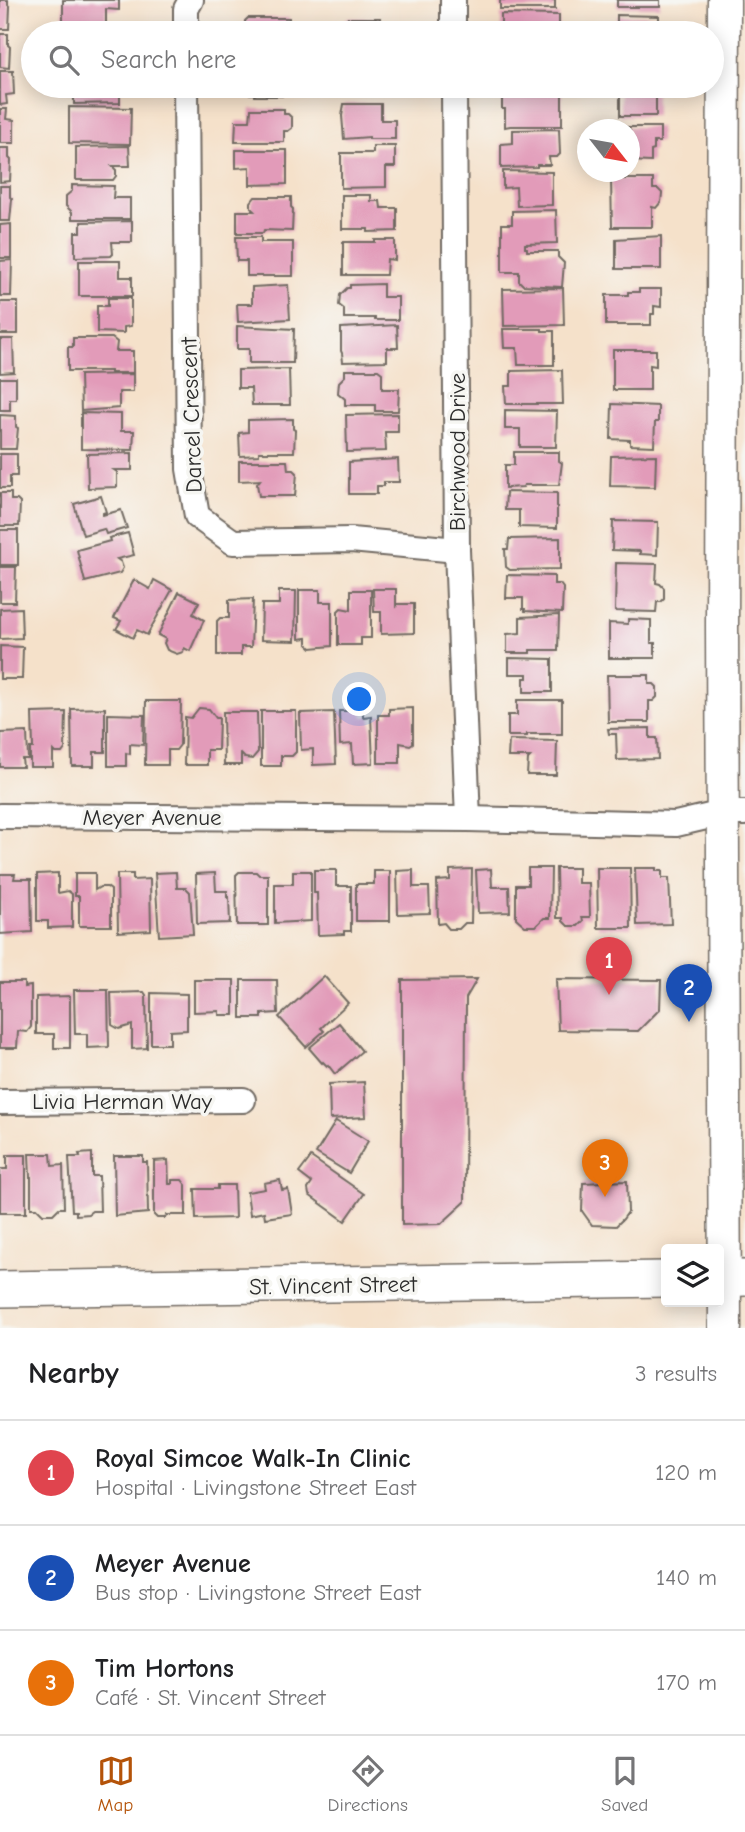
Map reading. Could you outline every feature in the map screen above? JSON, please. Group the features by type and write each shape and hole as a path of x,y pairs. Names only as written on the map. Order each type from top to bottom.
{"main road":[{"name":"St. Vincent Street","path":"0,1289 661,1279"}],"street":[{"path":"186,21 186,9 191,0"},
{"path":"453,0 453,21"},
{"path":"724,0 734,813 729,1278 725,1328"},
{"name":"Darcel Crescent","path":"186,98 189,469 197,516 233,542 351,540 457,550"},
{"name":"Birchwood Drive","path":"454,98 457,550 468,819"},
{"name":"Meyer Avenue","path":"0,816 468,819 676,824 734,813"},
{"name":"Livia Herman Way","path":"0,1102 243,1100"}],"building":[{"path":"0,0 8,0 9,29 0,29"},
{"path":"63,0 119,0 119,10 106,9 106,21 63,21"},
{"path":"500,0 555,0 555,9 500,9"},
{"path":"617,0 660,0 660,7 617,7"},
{"path":"501,14 559,15 559,21 501,21"},
{"path":"617,15 659,16 659,21 617,21"},
{"path":"248,18 289,18 289,21 245,21"},
{"path":"347,18 380,18 380,21 344,21"},
{"path":"0,34 8,34 9,68 0,67"},
{"path":"0,71 13,71 14,94 6,95 7,104 0,105"},
{"path":"74,98 120,98 120,103 74,104"},
{"path":"502,98 562,98 562,126 505,127 505,109 502,109"},
{"path":"620,98 656,98 656,116 620,116"},
{"path":"344,104 381,104 381,120 395,120 395,139 344,139"},
{"path":"69,107 131,108 130,144 69,143"},
{"path":"0,109 7,109 6,119 14,120 14,143 0,143"},
{"path":"251,109 284,109 284,114 292,118 292,128 284,131 284,142 235,142 236,121 250,121"},
{"path":"640,127 660,127 660,142 654,142 651,162 640,161"},
{"path":"559,129 560,154 557,157 549,157 550,165 501,168 501,144 513,143 513,130"},
{"path":"129,146 130,166 112,166 116,170 113,180 76,180 76,147"},
{"path":"373,146 395,146 395,167 386,167 386,187 341,188 341,153 373,153"},
{"path":"0,148 9,148 10,181 0,182"},
{"path":"236,150 287,150 287,184 250,185 250,167 236,168"},
{"path":"503,171 552,172 552,205 517,206 516,187 503,188"},
{"path":"653,179 653,189 662,193 661,202 656,208 652,207 652,227 612,227 611,182"},
{"path":"72,185 114,186 113,198 130,198 130,219 72,219 72,212 66,206 66,196 72,191"},
{"path":"0,186 10,186 10,221 0,221"},
{"path":"342,195 371,195 371,201 380,201 381,208 397,208 397,231 342,229"},
{"path":"255,197 291,197 292,231 237,233 237,211 254,211 251,202"},
{"path":"556,210 557,243 525,244 525,248 527,251 558,251 558,257 564,263 562,287 523,285 519,281 519,272 502,272 502,224 512,224 512,211"},
{"path":"132,221 132,242 112,242 111,256 75,257 75,232 81,232 81,222"},
{"path":"11,224 11,258 0,258 0,225"},
{"path":"661,236 661,269 616,269 616,239"},
{"path":"236,237 261,237 261,242 293,242 293,276 247,276 247,261 237,261"},
{"path":"395,240 395,260 387,259 386,275 343,275 343,242"},
{"path":"12,260 11,296 0,296 0,261"},
{"path":"79,261 120,261 120,277 132,277 132,296 79,296"},
{"path":"383,284 383,297 398,297 398,320 344,318 344,309 339,305 340,295 350,288 350,285"},
{"path":"288,285 290,319 238,322 237,304 252,304 252,287"},
{"path":"563,288 564,325 504,326 503,289"},
{"path":"639,289 661,289 661,307 654,306 651,325 606,325 606,295 628,295 628,292 639,292"},
{"path":"108,298 131,298 131,326 124,327 124,333 97,332 97,306 108,306"},
{"path":"0,302 18,302 18,334 0,334"},
{"path":"397,325 398,348 387,348 387,361 343,362 341,328"},
{"path":"237,326 294,329 293,363 249,363 249,349 237,349"},
{"path":"503,329 554,331 554,365 518,365 517,348 504,348"},
{"path":"73,338 112,338 117,342 116,351 133,351 133,373 68,371 68,347 73,347"},
{"path":"0,339 13,339 14,372 0,373"},
{"path":"613,350 656,350 656,366 650,365 650,390 613,390"},
{"path":"289,369 290,405 252,405 251,388 238,388 238,370"},
{"path":"345,370 378,370 382,373 382,389 399,389 398,411 375,411 375,405 345,405 345,399 338,393 339,382 345,376"},
{"path":"562,370 563,404 506,404 505,386 511,386 511,371"},
{"path":"133,374 133,392 119,392 119,408 81,411 80,375"},
{"path":"0,378 16,378 16,399 10,399 10,410 0,410"},
{"path":"612,404 658,406 654,446 630,445 630,440 611,439"},
{"path":"505,410 557,411 556,447 520,447 520,429 505,429"},
{"path":"81,413 121,414 121,431 134,431 133,450 81,449"},
{"path":"398,414 398,432 385,432 386,451 347,452 346,415"},
{"path":"0,415 16,416 16,449 0,449"},
{"path":"293,419 294,452 259,452 259,455 240,456 239,433 248,432 248,420"},
{"path":"514,452 559,452 559,461 562,463 559,485 505,488 505,465 514,465"},
{"path":"132,453 132,470 114,470 117,472 117,487 88,488 87,454"},
{"path":"0,454 17,454 17,476 10,476 10,488 0,488"},
{"path":"656,455 655,487 610,486 611,456"},
{"path":"398,459 399,482 384,482 384,486 377,486 377,494 349,494 349,462"},
{"path":"239,461 287,461 288,470 297,473 295,496 259,496 257,484 260,480 239,481"},
{"path":"506,492 557,493 557,528 519,527 519,510 505,510"},
{"path":"0,493 11,493 11,500 20,503 19,526 0,526"},
{"path":"101,496 106,512 103,515 121,510 127,528 106,534 104,529 83,535 74,504"},
{"path":"613,521 658,522 657,555 612,550"},
{"path":"0,530 18,530 18,565 0,565"},
{"path":"128,533 134,555 117,559 123,568 120,573 85,582 77,550"},
{"path":"560,538 560,569 510,570 506,567 505,549 508,549 509,539"},
{"path":"616,563 657,564 656,583 664,588 664,599 657,602 656,612 615,611"},
{"path":"0,567 16,567 15,602 0,602"},
{"path":"507,575 554,576 554,584 560,584 563,588 562,613 525,611 523,598 506,598"},
{"path":"134,580 150,589 154,580 172,590 147,635 137,630 133,638 116,629 121,621 114,618"},
{"path":"373,589 396,589 396,608 397,604 414,604 414,633 381,634 381,612 374,612"},
{"path":"299,590 320,590 320,602 332,602 332,646 311,648 307,644 307,638 299,639"},
{"path":"351,590 371,590 371,638 361,638 361,645 338,645 338,611 341,608 351,610"},
{"path":"279,591 296,591 295,641 261,640 262,604 279,604"},
{"path":"179,592 199,602 193,614 204,620 190,651 184,648 183,652 177,654 167,650 164,643 166,639 158,635"},
{"path":"253,599 251,647 241,647 241,655 217,655 217,621 220,618 229,618 229,600"},
{"path":"21,608 22,638 0,639 0,609"},
{"path":"559,615 558,650 507,653 507,634 520,633 520,617"},
{"path":"628,619 651,620 651,643 655,643 655,658 609,658 609,623 628,624"},
{"path":"0,646 23,647 22,679 0,679"},
{"path":"509,658 552,659 552,692 524,692 524,678 527,678 527,674 509,674"},
{"path":"607,675 649,675 649,684 657,687 657,697 649,701 649,722 608,722"},
{"path":"517,700 562,700 562,734 508,736 508,715 517,715"},
{"path":"146,701 181,701 180,745 176,750 168,750 168,765 145,765"},
{"path":"350,706 359,706 363,710 363,717 371,716 373,763 353,764 352,744 340,745 339,711 350,711"},
{"path":"105,708 105,752 94,752 94,766 72,766 71,709"},
{"path":"199,708 209,709 219,718 218,750 207,750 207,765 184,765 185,717 191,718"},
{"path":"413,708 413,743 400,743 400,763 378,763 378,715 389,715 389,709"},
{"path":"261,711 296,711 296,752 292,756 281,756 281,766 261,766"},
{"path":"66,712 65,749 62,753 53,750 53,767 30,767 30,748 33,748 32,713"},
{"path":"223,712 257,712 258,752 252,759 241,754 241,765 224,765"},
{"path":"334,712 336,764 313,765 313,749 301,750 300,713"},
{"path":"108,714 144,715 143,745 130,744 130,754 126,753 126,766 108,766"},
{"path":"650,728 650,738 657,738 658,759 617,760 616,734 609,734 608,729"},
{"path":"27,732 28,759 22,759 23,767 0,767 1,733"},
{"path":"509,740 557,741 556,775 527,775 530,757 508,757"},
{"path":"528,868 551,868 550,918 544,918 536,926 525,926 516,918 516,885 528,885"},
{"path":"556,868 578,868 578,883 589,883 590,917 582,917 583,921 578,926 568,926 563,918 557,918"},
{"path":"597,868 630,868 631,928 598,928"},
{"path":"635,868 656,868 656,871 662,871 662,878 669,878 671,924 637,925"},
{"path":"472,869 471,923 465,923 459,929 449,929 444,923 438,924 437,881 450,880 450,870"},
{"path":"491,869 492,887 509,887 510,912 478,913 476,870"},
{"path":"314,870 336,870 336,886 351,886 351,931 344,931 344,934 318,935"},
{"path":"413,870 413,887 429,887 430,913 398,914 397,871"},
{"path":"293,871 311,871 311,921 275,923 275,884 293,884"},
{"path":"374,871 390,871 390,921 356,921 356,884 374,884"},
{"path":"176,872 177,888 186,888 190,892 193,934 159,936 155,873"},
{"path":"239,872 268,875 268,925 237,925 236,875"},
{"path":"58,873 58,893 68,891 72,894 72,927 48,928 48,921 37,921 37,874"},
{"path":"75,873 95,873 95,890 107,887 111,890 111,926 79,926 79,896 75,896"},
{"path":"215,873 216,891 227,891 229,897 230,923 197,924 196,874"},
{"path":"0,874 15,874 14,879 31,879 32,932 0,934"},
{"path":"117,874 133,874 133,880 150,879 151,930 118,932"},
{"path":"324,976 348,1003 321,1028 324,1031 306,1047 279,1017"},
{"path":"477,979 466,998 465,1202 441,1224 402,1225 402,980"},
{"path":"556,979 661,980 660,1009 638,1031 558,1030"},
{"path":"194,980 234,980 234,1015 219,1015 219,1011 194,1012"},
{"path":"241,980 277,980 278,1013 262,1014 262,1018 241,1018"},
{"path":"0,982 24,982 24,987 31,986 31,1027 27,1032 18,1031 17,1048 0,1048"},
{"path":"74,990 108,990 109,1047 87,1048 87,1034 75,1034"},
{"path":"144,992 147,1048 132,1049 132,1025 119,1029 112,1025 111,993"},
{"path":"151,993 187,994 187,1030 170,1031 170,1044 151,1044"},
{"path":"70,996 70,1048 54,1048 54,1034 36,1034 36,997"},
{"path":"339,1023 362,1051 335,1074 309,1048"},
{"path":"364,1082 366,1117 330,1119 329,1084"},
{"path":"336,1121 368,1141 349,1173 316,1153"},
{"path":"92,1153 92,1176 99,1176 100,1211 76,1215 76,1211 72,1211 69,1157"},
{"path":"29,1154 51,1154 52,1166 63,1165 64,1208 59,1208 53,1214 43,1214 37,1208 31,1208"},
{"path":"7,1155 26,1155 26,1213 0,1213 0,1169 7,1169"},
{"path":"114,1156 143,1156 143,1162 147,1162 148,1213 115,1216"},
{"path":"311,1157 364,1194 345,1221 309,1195 308,1189 312,1183 299,1173"},
{"path":"168,1160 169,1184 172,1184 172,1180 182,1180 186,1185 186,1215 157,1218 154,1215 154,1161"},
{"path":"280,1180 282,1190 288,1189 292,1214 265,1218 264,1212 250,1215 247,1192 265,1189 264,1183"},
{"path":"627,1181 628,1212 623,1219 616,1226 592,1225 582,1211 583,1183"},
{"path":"218,1185 234,1185 235,1218 196,1219 195,1189 218,1189"}],"place":[{"name":"Royal Simcoe Walk-In Clinic","path":"609,995"},
{"name":"Meyer Avenue","path":"689,1022"},
{"name":"Tim Hortons","path":"605,1197"}]}
